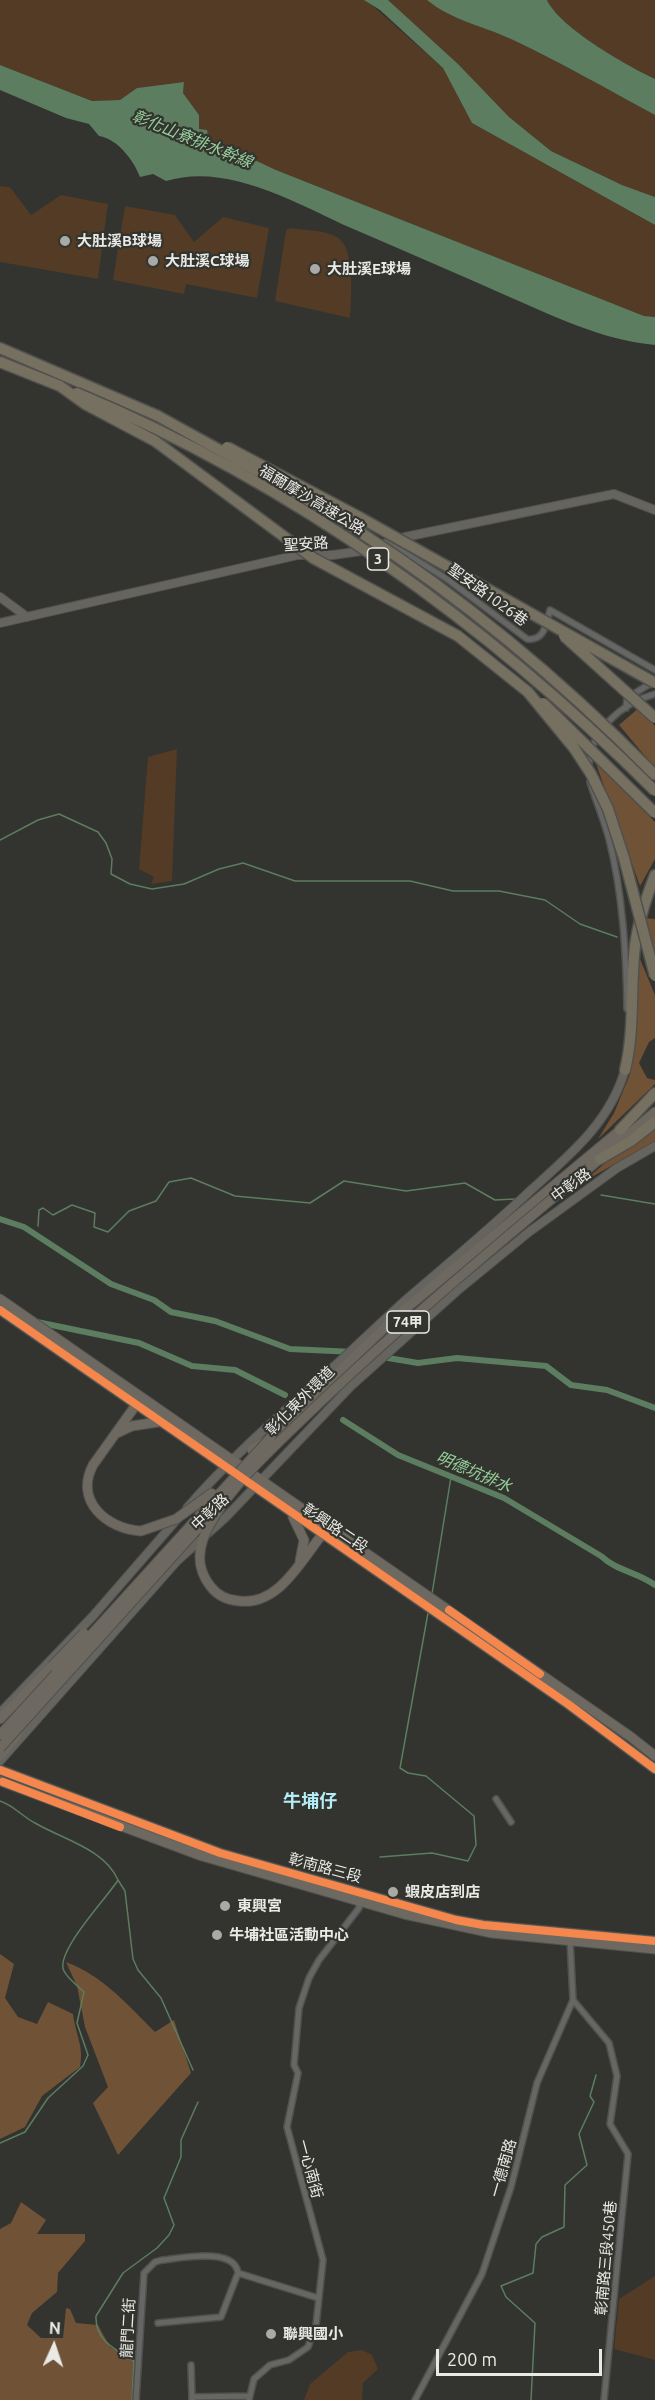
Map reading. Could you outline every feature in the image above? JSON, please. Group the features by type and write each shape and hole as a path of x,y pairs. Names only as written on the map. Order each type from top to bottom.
{"highway":[{"name":"福爾摩沙高速公路","path":"0,348 158,416 315,505 419,573 540,667 655,775"},
{"name":"福爾摩沙高速公路","path":"0,362 60,386 184,443 310,514 357,544 498,648 590,727 655,791"},
{"path":"60,386 85,404 155,441 313,558 458,636 556,713 655,813"},
{"path":"158,416 259,463 655,682"},
{"path":"560,630 574,647 618,682 655,718"},
{"path":"528,692 574,748 591,774 608,809 624,858 655,976"},
{"path":"625,1070 631,1040 635,944 643,907 655,875"},
{"path":"620,1130 655,1093"},
{"path":"600,1159 631,1141 655,1122"}],"main road":[{"name":"彰化東外環道","path":"0,1748 271,1437 397,1316 655,1101"},
{"name":"彰化東外環道","path":"0,1735 133,1593 357,1367 451,1283 655,1112"},
{"name":"彰興路二段","path":"0,1299 141,1397 229,1465"},
{"name":"彰興路二段","path":"0,1310 158,1422 229,1465 631,1737 655,1756"},
{"path":"141,1397 89,1473 90,1495 98,1513 117,1528 141,1531 176,1519 204,1501 252,1450 271,1437"},
{"path":"115,1435 132,1426 158,1422"},
{"name":"彰興路二段","path":"257,1484 292,1515 325,1531 622,1742 655,1768"},
{"path":"237,1486 206,1530 199,1564 207,1582 215,1592 226,1599 251,1602 275,1592 325,1531"},
{"path":"292,1515 304,1539 299,1565"},
{"path":"0,1719 104,1613 133,1593"},
{"path":"0,1756 114,1627 133,1593"},
{"name":"彰南路三段","path":"0,1770 220,1853 473,1930 655,1941"},
{"name":"彰南路三段","path":"0,1781 202,1856 360,1897"},
{"name":"彰南路三段","path":"569,1936 655,1949"}],"street":[{"name":"聖安路","path":"0,623 298,555 344,554 388,542 614,494 655,510"},
{"name":"聖安路1026巷","path":"388,542 447,579 527,639 538,638 544,633 550,610 655,670"},
{"path":"0,597 27,617"},
{"path":"626,708 627,698 655,682"},
{"path":"625,1070 627,1011 622,913 608,839 590,783 589,764 598,731 626,708 643,697 655,694"},
{"name":"中彰路","path":"0,1713 93,1616 207,1485 274,1419 408,1299 465,1252 587,1138 607,1111 625,1070"},
{"name":"中彰路","path":"0,1761 113,1633 132,1615 177,1561 226,1517 327,1409 377,1361 529,1232 617,1168 655,1146"},
{"path":"112,1592 132,1615"},
{"path":"93,1616 113,1633"},
{"path":"496,1799 511,1822"},
{"name":"一心南街","path":"249,2398 254,2379 270,2365 289,2361 308,2347 316,2325 322,2260 287,2127 298,2073 294,2065 299,2008 319,1960 359,1908 360,1897"},
{"name":"一德南路","path":"416,2400 482,2274 511,2187 537,2083 573,2000 569,1936"},
{"name":"彰南路三段450巷","path":"573,2000 609,2043 617,2076 610,2124 628,2154 604,2400"},
{"name":"龍門二街","path":"136,2400 144,2273 155,2262 221,2256 231,2259 237,2266 238,2273"},
{"path":"158,2323 221,2317 238,2273 318,2298"},
{"path":"191,2364 192,2398 249,2398"}],"shaded area":[{"path":"0,0 366,0 443,68 472,123 655,225 655,317 644,316 276,170 227,147 209,142 199,129 199,115 183,93 184,82 137,88 120,100 92,101 0,65"},
{"path":"388,0 427,0 446,13 511,39 547,57 655,115 655,197 622,185 551,151 509,117 458,64"},
{"path":"547,0 655,0 655,79 579,34 554,11"},
{"name":"大肚溪B球場","path":"0,186 10,187 31,215 61,195 108,204 98,279 0,262"},
{"path":"125,206 175,215 194,242 223,217 269,228 257,298 186,284 184,294 113,280"},
{"name":"大肚溪E球場","path":"290,228 327,233 337,237 343,243 350,262 350,318 275,301 286,230"},
{"path":"640,707 655,726 655,768 619,725"},
{"path":"177,749 172,881 151,884 154,877 139,869 148,757"},
{"path":"595,761 655,822 655,859 640,886"},
{"path":"643,918 655,919 655,961"},
{"path":"637,952 655,995 655,1038 649,1042 639,1063 647,1078 655,1080 655,1084 598,1139 614,1113 631,1072"},
{"path":"655,1126 655,1141 583,1182 612,1157"},
{"path":"0,1954 14,1964 5,1998 18,2017 37,2024 48,2002 73,2014 81,2053 80,2067 42,2096 25,2127 0,2139"},
{"path":"66,1962 103,1983 155,2032 174,2020 191,2073 118,2155 93,2103 108,2087 85,2027 77,1986"},
{"path":"21,2202 46,2220 37,2234 85,2234 85,2241 58,2273 57,2292 32,2313 27,2325 41,2338 63,2338 66,2308 70,2309 76,2323 98,2325 110,2347 139,2363 138,2400 0,2400 0,2229 11,2223"},
{"path":"655,2276 655,2360 614,2349 619,2299"},
{"path":"362,2350 372,2355 378,2369 363,2383 362,2400 304,2400 310,2384 348,2352"}],"water":[{"path":"364,0 388,0 458,64 509,117 551,151 622,185 655,197 655,225 472,123 443,68 380,10"},
{"path":"427,0 547,0 554,11 579,34 655,79 655,115 547,57 511,39 446,13"},
{"name":"彰化山寮排水幹線","path":"0,65 92,101 120,100 137,88 184,82 183,93 199,115 199,129 207,130 209,142 227,147 276,170 644,316 655,317 655,345 597,333 560,319 261,188 213,177 189,177 166,181 153,174 140,177 134,164 119,146 99,136 89,124 66,118 0,90"}],"waterway":[{"path":"0,840 38,820 59,814 98,832 106,843 112,859 111,874 130,884 152,889 184,884 219,869 243,863 295,881 410,881 453,891 499,891 545,900 580,924 617,937"},
{"path":"38,1226 39,1210 43,1208 53,1215 72,1205 95,1213 94,1227 108,1232 129,1211 156,1201 169,1182 191,1178 235,1196 310,1203 344,1181 406,1191 465,1183 495,1200 515,1199"},
{"path":"601,1195 655,1204"},
{"path":"0,1219 24,1227 111,1284 154,1300 171,1312 215,1321 290,1349 354,1352"},
{"name":"明德坑排水","path":"37,1322 139,1343 192,1366 235,1370 285,1395"},
{"path":"370,1355 418,1363 457,1358 546,1366 571,1385 607,1390 655,1408"},
{"name":"明德坑排水","path":"343,1420 398,1455 504,1498 607,1561 655,1585"},
{"path":"432,1594 451,1477"},
{"path":"380,1857 432,1853 468,1861 476,1845 474,1816 426,1776 408,1773 400,1768 428,1613"},
{"path":"0,1801 26,1818 93,1853 112,1869 118,1880 83,1925 63,1963 66,1974 84,1992 77,2023 88,2055 83,2066 48,2098 25,2132 0,2143"},
{"path":"118,1880 125,1891 133,1959 138,1970 161,1998 193,2070"},
{"path":"531,2400 535,2323 506,2297 501,2286 533,2273 536,2244 542,2237 564,2227 565,2185 587,2165 579,2134 594,2102 590,2096 596,2075"},
{"path":"132,2400 134,2361 108,2344 99,2332 96,2316 123,2273 157,2248 169,2235 174,2225 164,2198 181,2157 181,2140 198,2102"}],"cycle path":[{"path":"0,1310 568,1704 655,1769"},
{"path":"449,1610 540,1674"},
{"path":"0,1770 220,1853 456,1920 483,1925 655,1941"},
{"path":"3,1782 120,1827"}],"place":[{"name":"大肚溪B球場","path":"65,241"},
{"name":"大肚溪C球場","path":"153,261"},
{"name":"大肚溪E球場","path":"315,269"},
{"name":"蝦皮店到店","path":"393,1892"},
{"name":"東興宮","path":"225,1906"},
{"name":"牛埔社區活動中心","path":"217,1935"},
{"name":"聯興國小","path":"271,2334"}],"district":[{"name":"牛埔仔","path":"310,1801"}]}
